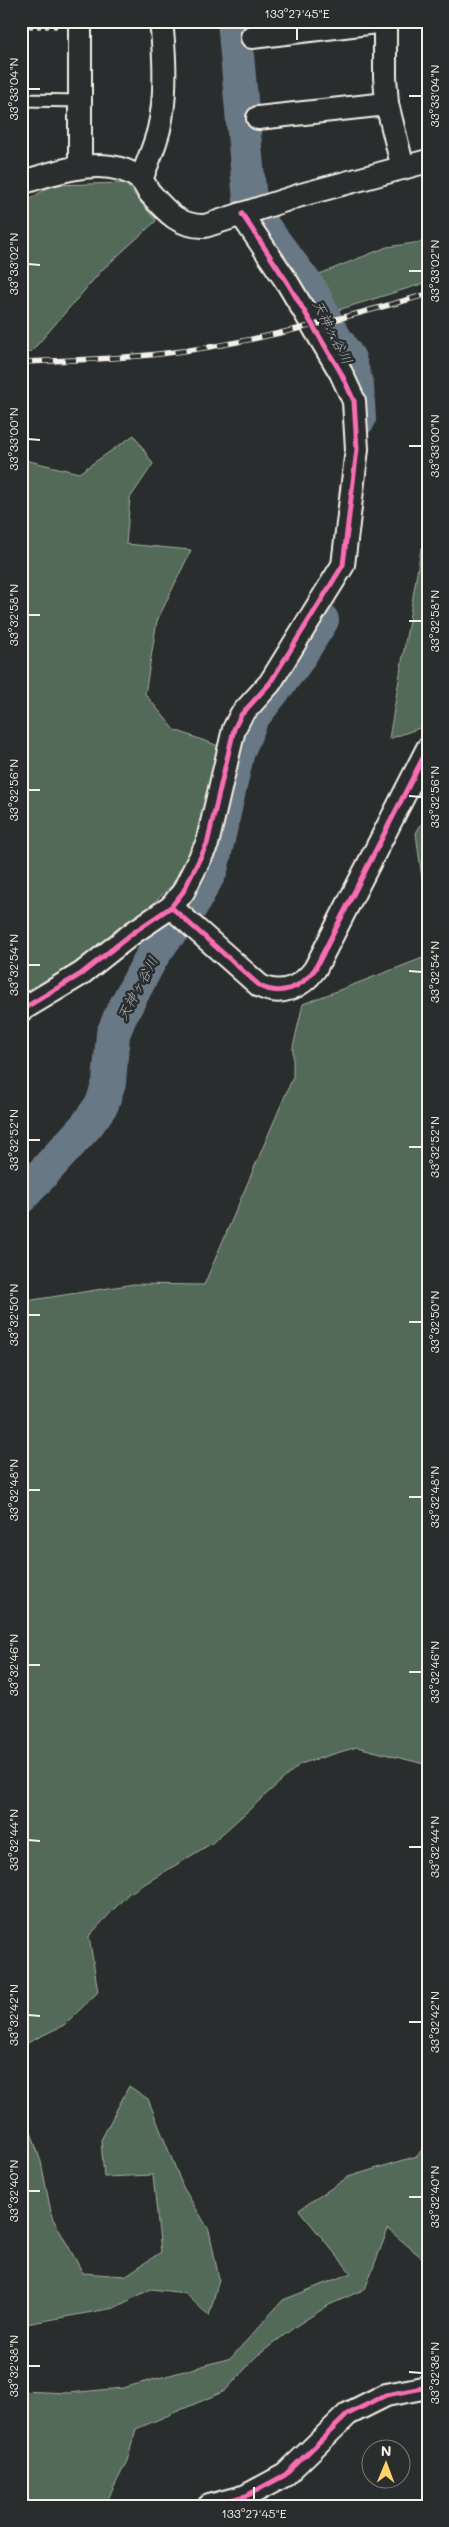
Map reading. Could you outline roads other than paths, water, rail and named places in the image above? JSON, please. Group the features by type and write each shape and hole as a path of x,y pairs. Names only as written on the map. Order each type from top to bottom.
{"street":[{"path":"141,180 159,128 161,114 164,58 161,21"},
{"path":"252,37 385,21 384,57 388,104 403,168"},
{"path":"80,24 82,101 80,166"},
{"path":"258,118 388,104"},
{"path":"21,183 80,166 126,171 141,180 169,215 192,227 204,226 301,195 428,161"},
{"path":"21,1010 41,1000 81,974 134,932 179,914 194,873 208,844 237,722 250,703 270,683 343,565 357,449 354,401 341,373 287,282 249,212"},
{"path":"179,914 260,986 269,991 281,991 296,987 308,979 428,748"},
{"path":"209,2506 246,2496 285,2475 348,2414 386,2395 428,2387"}],"lane":[{"path":"21,100 82,101"}],"waterway":[{"name":"天神ヶ谷川","path":"234,21 250,201 261,224 312,292 331,332 349,359 357,386 359,419"},
{"name":"天神ヶ谷川","path":"21,1197 87,1125 102,1104 109,1083 113,1034 120,1017 151,958 165,938 185,917 211,870 238,751 252,718 295,663 322,620"}],"railway":[{"path":"21,362 135,356 203,348 288,331 428,294"}]}
